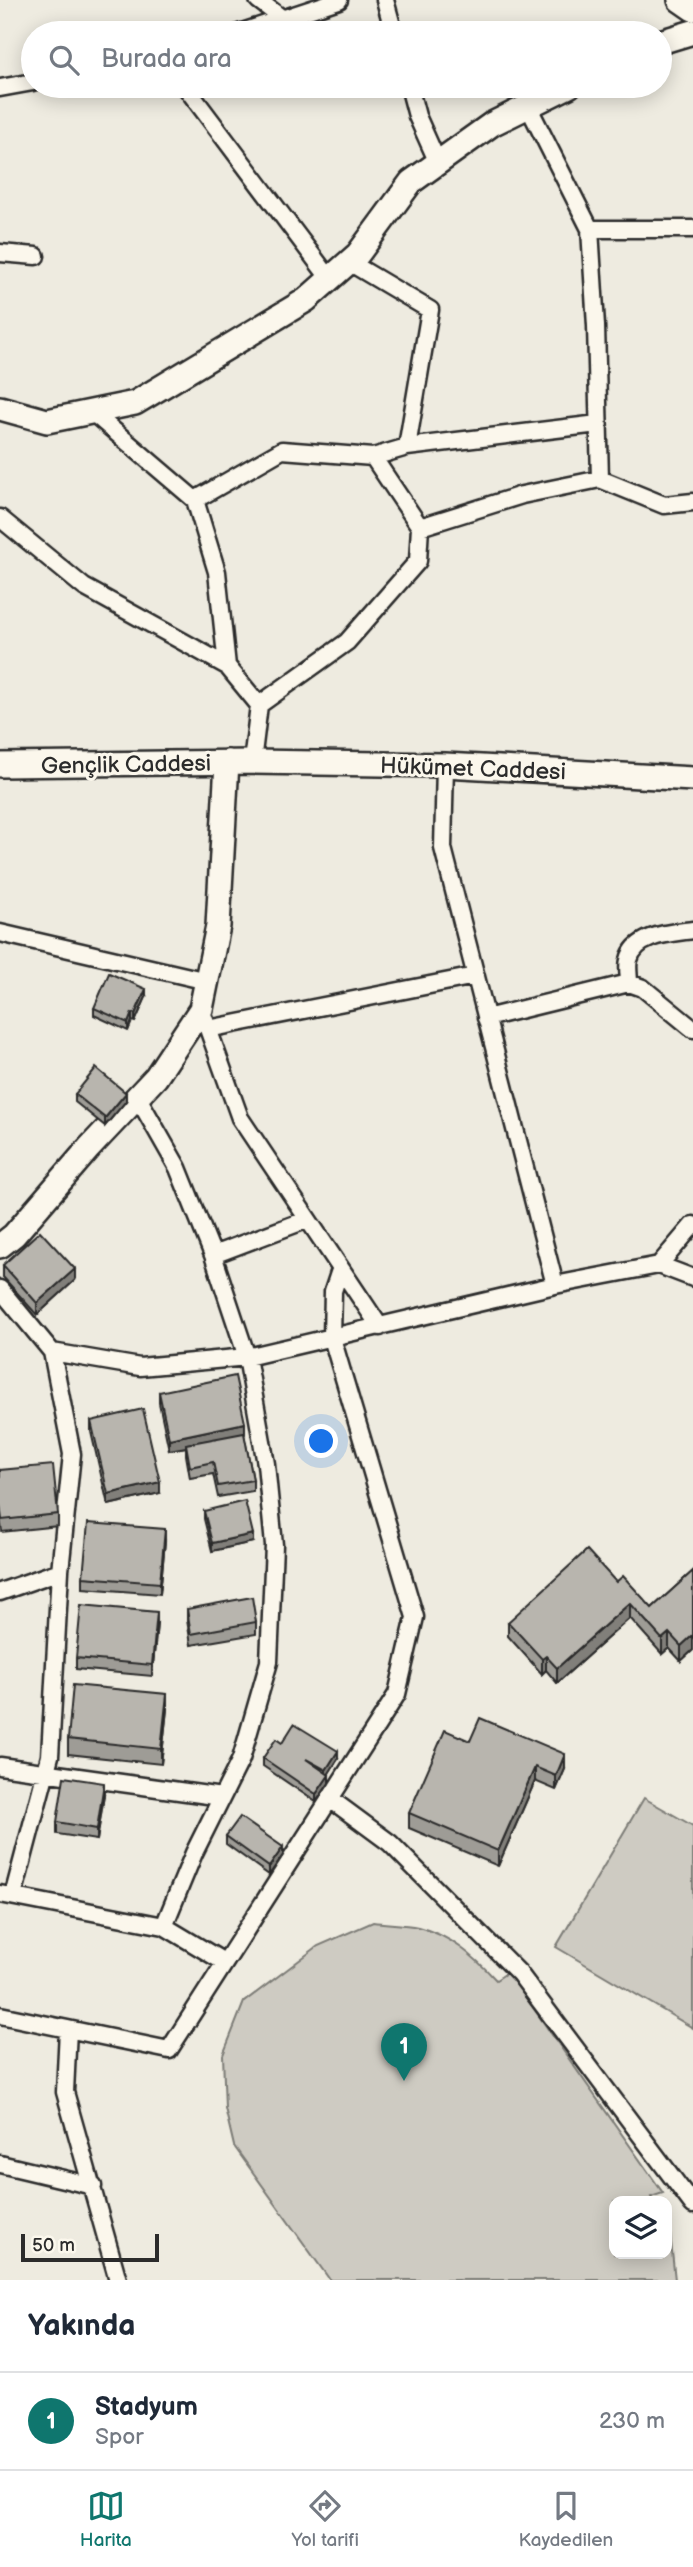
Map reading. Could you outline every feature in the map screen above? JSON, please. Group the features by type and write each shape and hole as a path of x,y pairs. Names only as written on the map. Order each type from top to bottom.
{"street":[{"path":"258,0 283,19"},
{"path":"277,21 339,0"},
{"path":"385,0 391,21"},
{"path":"680,0 693,9"},
{"path":"672,38 693,32"},
{"path":"0,88 21,84"},
{"path":"194,98 330,279"},
{"path":"412,98 417,116 438,163"},
{"path":"0,408 47,421 135,403 306,300 358,254 411,182 492,124 544,98"},
{"path":"528,106 590,229 600,479"},
{"path":"590,229 693,229"},
{"path":"0,253 36,256"},
{"path":"349,262 430,310 407,447"},
{"path":"92,412 195,500 217,572 227,666"},
{"path":"195,500 282,450 373,457 407,447 598,424"},
{"path":"259,705 346,642 418,561 420,527 373,457"},
{"path":"420,527 522,495 600,479 664,505 693,502"},
{"path":"0,518 84,587 227,666 259,705 253,762"},
{"path":"228,762 218,926 207,981 204,1019 240,1118 380,1327"},
{"name":"Gençlik Caddesi","path":"0,765 253,762"},
{"name":"Hükümet Caddesi","path":"253,762 445,765 693,779"},
{"path":"445,765 443,848 555,1285"},
{"path":"629,983 629,958 639,943 654,936 693,930"},
{"path":"0,933 207,981"},
{"path":"0,1246 14,1235 89,1148 156,1077 204,1019 475,976"},
{"path":"486,1018 629,983 643,988 693,1029"},
{"path":"138,1097 178,1168 213,1255 247,1357 266,1464 274,1545 269,1662 241,1759 194,1853 164,1926"},
{"path":"213,1255 306,1220"},
{"path":"659,1265 693,1225"},
{"path":"52,1352 139,1367 247,1357 555,1285 659,1265 693,1278"},
{"path":"0,2015 169,2050 397,1694 415,1617 332,1338 333,1291 340,1269"},
{"path":"0,1289 52,1352 72,1454 60,1571 50,1756 6,1895 164,1926 224,1962"},
{"path":"0,1592 60,1571"},
{"path":"0,1766 222,1797"},
{"path":"329,1798 390,1843 519,1973 693,2205"},
{"path":"68,2029 65,2092 118,2280"},
{"path":"0,2164 93,2186"}],"shaded area":[{"path":"644,1798 693,1826 693,2028 556,1947"},
{"path":"373,1922 418,1927 451,1941 496,1980 508,1972 663,2193 654,2196 609,2196 609,2259 672,2259 672,2252 675,2280 330,2280 234,2146 225,2108 223,2055 244,2002 318,1946"}],"building":[{"path":"109,973 146,989 128,1023 94,1008"},
{"path":"96,1068 126,1093 105,1118 75,1094"},
{"path":"40,1231 75,1269 37,1303 3,1265"},
{"path":"235,1376 245,1423 169,1439 159,1392"},
{"path":"143,1409 160,1482 108,1494 91,1421"},
{"path":"244,1433 253,1480 218,1486 213,1462 190,1467 186,1444"},
{"path":"53,1465 58,1514 2,1520 0,1470"},
{"path":"245,1501 253,1534 212,1543 204,1511"},
{"path":"88,1523 165,1529 160,1583 83,1577"},
{"path":"587,1550 616,1582 623,1576 652,1608 693,1571 693,1635 681,1646 669,1633 662,1639 630,1603 557,1668 546,1656 542,1659 508,1622"},
{"path":"252,1597 256,1622 191,1634 187,1609"},
{"path":"81,1605 157,1612 152,1665 76,1658"},
{"path":"73,1685 167,1694 161,1749 68,1739"},
{"path":"480,1718 565,1754 556,1776 535,1767 498,1851 409,1813 445,1730 470,1741"},
{"path":"294,1724 338,1751 326,1770 306,1759 329,1775 316,1794 263,1758 276,1739 282,1743"},
{"path":"64,1777 104,1783 97,1829 57,1822"},
{"path":"240,1817 283,1847 269,1867 226,1836"}],"place":[{"name":"Stadyum","path":"404,2081"}]}
